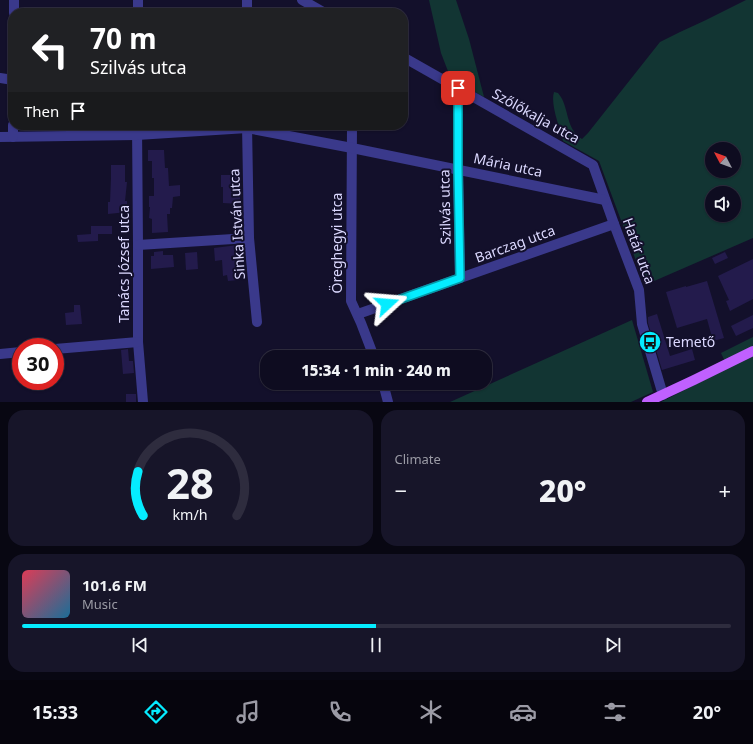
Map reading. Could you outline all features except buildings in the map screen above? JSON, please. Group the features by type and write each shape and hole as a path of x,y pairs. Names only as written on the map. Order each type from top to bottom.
{"main road":[{"path":"647,402 753,351"}],"street":[{"path":"302,0 316,8"},
{"name":"Szőlőkalja utca","path":"408,60 593,165"},
{"name":"Szilvás utca","path":"458,88 460,278"},
{"path":"13,130 13,137"},
{"name":"Mária utca","path":"0,137 137,130"},
{"name":"Tanács József utca","path":"137,130 138,342 142,402"},
{"name":"Sinka István utca","path":"247,130 249,238 257,322"},
{"name":"Mária utca","path":"262,130 606,200"},
{"name":"Öreghegyi utca","path":"352,130 351,301 358,314 371,350"},
{"name":"Határ utca","path":"593,165 639,290 642,324 663,395"},
{"name":"Barczag utca","path":"358,314 614,224"},
{"path":"138,245 249,238"},
{"path":"64,348 138,342"},
{"path":"0,354 12,353"},
{"path":"385,390 388,402"}],"green space":[{"path":"429,0 456,0 469,39 484,97 451,79 441,53"},
{"path":"746,0 753,0 753,238 645,285 599,161 563,141 554,109 553,97 554,92 558,93 562,98 571,127 582,139 660,42"},
{"path":"632,320 653,392 631,402 450,402 477,390 492,390 492,383"},
{"path":"753,337 753,402 661,402 728,368 721,353"}],"place":[{"name":"Temető","path":"650,342"}],"route":[{"path":"387,304 460,278 458,88"}]}
